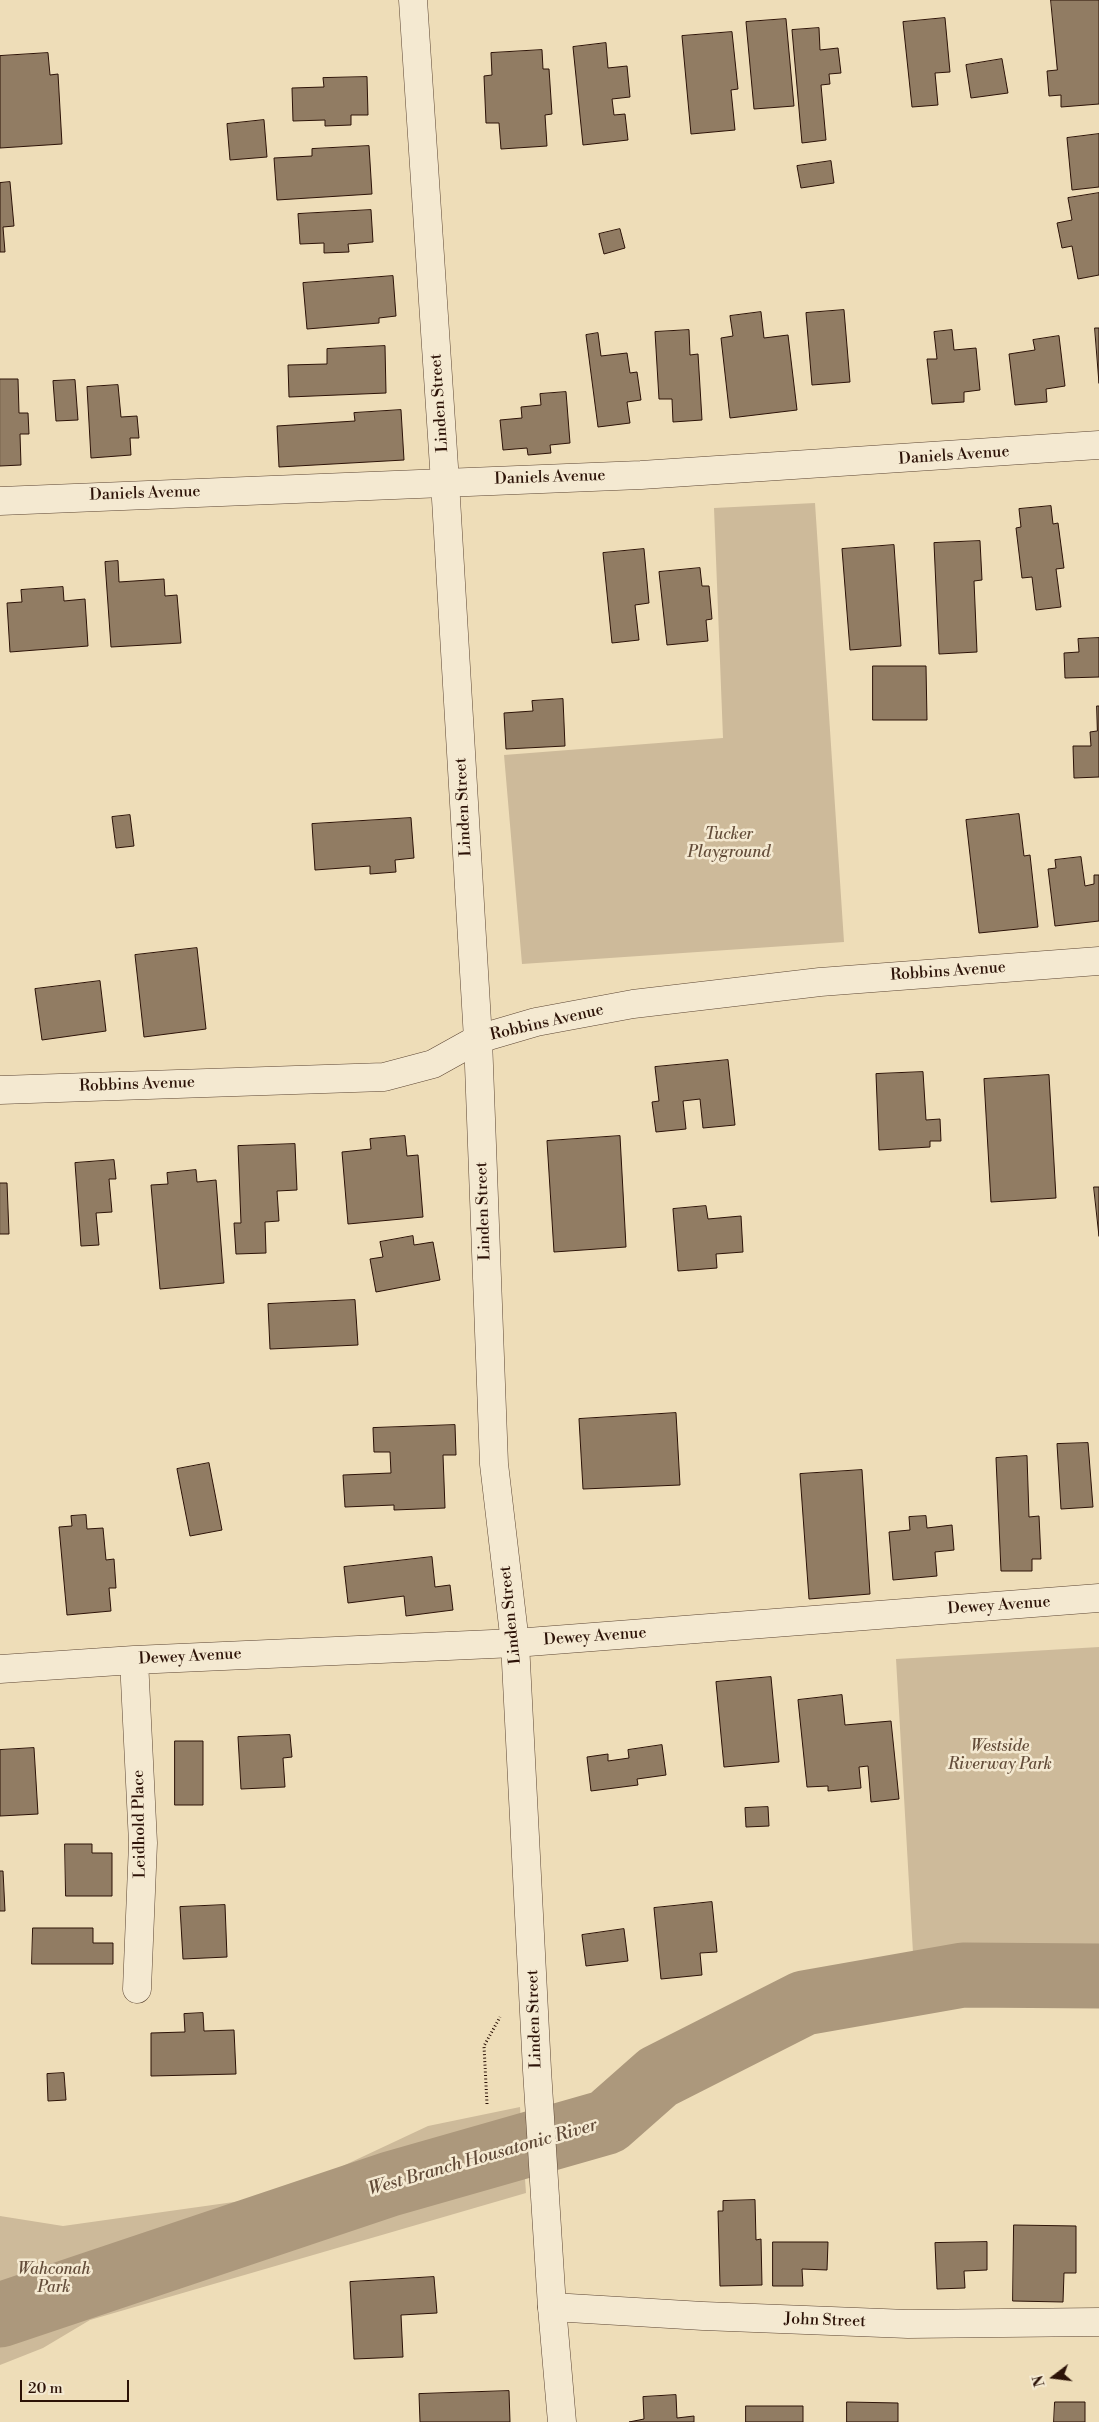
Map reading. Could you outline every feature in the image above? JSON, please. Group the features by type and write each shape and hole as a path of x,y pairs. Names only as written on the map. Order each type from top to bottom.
{"street":[{"name":"Linden Street","path":"413,0 445,482 478,1039 494,1464 515,1643 537,2070 552,2307 562,2422"},
{"name":"Daniels Avenue","path":"0,501 740,469 1099,445"},
{"name":"Robbins Avenue","path":"0,1090 384,1077 432,1064 478,1039 536,1022 633,1004 820,982 1099,961"},
{"name":"Dewey Avenue","path":"0,1669 134,1660 515,1643 1099,1598"},
{"name":"Leidhold Place","path":"134,1660 143,1843 137,1989"},
{"name":"John Street","path":"552,2307 703,2316 908,2324 1099,2322"}],"path":[{"path":"487,2104 484,2046 500,2017"}],"green space":[{"name":"Tucker Playground","path":"815,503 844,942 522,964 504,755 723,738 714,508"},
{"name":"Westside Riverway Park","path":"1099,1647 1099,1959 914,1970 896,1659"},
{"name":"Wahconah Park","path":"520,2107 526,2193 90,2320 43,2348 0,2365 0,2216 63,2226 241,2201 298,2187 428,2126"}],"building":[{"path":"1051,0 1099,0 1099,104 1061,107 1061,95 1049,96 1047,71 1057,70"},
{"path":"945,18 950,72 935,73 938,105 912,107 903,22"},
{"path":"786,19 794,106 754,109 746,22"},
{"path":"819,28 820,50 838,48 841,73 829,74 830,84 821,85 826,140 802,143 792,30"},
{"path":"732,32 738,89 731,90 735,130 691,134 682,36"},
{"path":"606,43 608,68 627,66 630,97 612,99 614,115 625,114 628,140 583,145 573,47"},
{"path":"542,50 543,69 549,69 552,114 545,115 547,146 501,149 499,123 486,123 484,76 492,75 491,53"},
{"path":"48,53 50,75 58,74 62,144 0,148 0,56"},
{"path":"1002,59 1008,93 971,98 966,65"},
{"path":"367,77 368,115 351,115 351,125 325,126 325,120 293,121 292,88 324,87 323,78"},
{"path":"264,120 267,157 230,160 227,124"},
{"path":"1099,134 1099,187 1072,190 1067,138"},
{"path":"369,146 372,194 277,200 274,158 312,156 312,149"},
{"path":"831,161 834,183 801,188 797,166"},
{"path":"10,182 14,226 3,227 5,252 0,252 0,183"},
{"path":"1099,193 1099,275 1078,279 1072,246 1062,248 1057,223 1072,220 1068,198"},
{"path":"371,210 373,242 348,244 349,252 324,253 324,243 300,244 298,214"},
{"path":"620,229 625,248 604,254 599,234"},
{"path":"393,276 396,316 379,318 379,323 307,329 303,283"},
{"path":"844,310 850,382 812,385 806,313"},
{"path":"761,312 764,338 788,335 797,410 730,418 721,338 733,336 730,316"},
{"path":"1095,328 1099,328 1099,383"},
{"path":"689,330 690,355 698,354 702,420 673,422 672,399 659,399 655,332"},
{"path":"952,330 954,350 976,348 980,390 964,392 964,402 932,404 927,359 937,359 934,332"},
{"path":"598,333 601,356 627,353 630,373 637,372 641,400 627,402 630,423 598,427 586,335"},
{"path":"1059,336 1065,386 1046,389 1047,402 1015,405 1009,354 1035,350 1033,340"},
{"path":"385,346 386,393 289,397 288,365 327,364 327,349"},
{"path":"0,379 18,379 19,413 28,413 29,434 20,434 21,465 0,466"},
{"path":"75,380 78,420 56,421 53,381"},
{"path":"118,385 121,417 137,416 139,438 130,438 131,455 91,458 87,387"},
{"path":"566,392 570,443 550,445 551,453 528,455 527,448 503,450 500,420 522,418 521,407 541,405 540,394"},
{"path":"401,410 404,460 279,467 277,426 355,421 354,413"},
{"path":"1051,506 1053,524 1058,523 1064,568 1056,569 1061,607 1036,610 1032,577 1022,578 1016,528 1021,527 1019,509"},
{"path":"980,541 982,580 974,581 977,652 939,654 934,543"},
{"path":"894,545 901,646 850,650 842,549"},
{"path":"644,549 649,603 635,605 639,640 612,643 603,553"},
{"path":"118,561 119,582 164,579 165,596 177,595 181,643 111,647 105,562"},
{"path":"700,568 702,586 709,586 712,619 706,620 708,641 667,645 659,572"},
{"path":"63,587 64,601 85,599 88,646 10,652 7,603 22,602 21,590"},
{"path":"1099,638 1099,677 1065,678 1064,653 1079,652 1078,639"},
{"path":"873,666 926,666 927,720 873,720"},
{"path":"563,699 565,746 506,749 504,713 533,711 532,701"},
{"path":"1097,706 1099,706 1099,777 1074,778 1073,746 1091,746 1090,732 1097,731"},
{"path":"1019,814 1024,856 1030,855 1038,927 979,933 966,820"},
{"path":"130,815 134,846 116,848 112,817"},
{"path":"411,818 414,858 395,860 396,872 370,874 370,866 315,870 312,824"},
{"path":"1081,857 1085,886 1094,884 1094,875 1099,875 1099,921 1055,926 1048,869 1056,868 1055,860"},
{"path":"197,948 206,1029 144,1037 135,955"},
{"path":"100,981 106,1031 42,1040 35,989"},
{"path":"728,1060 735,1125 703,1128 700,1099 683,1101 686,1129 656,1132 652,1102 659,1101 655,1067"},
{"path":"923,1072 926,1120 940,1119 941,1141 930,1141 930,1147 879,1150 876,1074"},
{"path":"1049,1075 1056,1198 991,1202 984,1079"},
{"path":"405,1136 407,1156 418,1155 423,1217 348,1224 342,1152 371,1149 370,1139"},
{"path":"620,1136 626,1247 554,1252 547,1141"},
{"path":"295,1144 297,1190 277,1191 279,1221 265,1222 266,1253 236,1254 234,1223 241,1223 238,1146"},
{"path":"114,1160 116,1179 109,1179 112,1212 96,1213 99,1245 81,1246 75,1163"},
{"path":"196,1170 197,1182 216,1180 224,1283 160,1289 151,1185 168,1184 167,1173"},
{"path":"0,1183 7,1183 9,1234 0,1234"},
{"path":"1094,1187 1099,1187 1099,1236"},
{"path":"706,1206 708,1219 741,1216 743,1252 716,1254 717,1268 678,1271 673,1209"},
{"path":"413,1236 414,1245 433,1242 440,1280 376,1292 370,1259 383,1257 380,1242"},
{"path":"355,1300 358,1345 270,1349 268,1304"},
{"path":"676,1413 680,1485 583,1489 579,1419"},
{"path":"455,1425 456,1455 443,1455 445,1508 394,1510 394,1505 345,1507 343,1475 391,1473 390,1452 374,1452 373,1428"},
{"path":"1088,1443 1093,1507 1061,1509 1057,1444"},
{"path":"1027,1456 1029,1517 1039,1516 1041,1559 1032,1559 1032,1571 1001,1571 996,1458"},
{"path":"209,1463 222,1530 190,1536 177,1469"},
{"path":"862,1470 870,1594 809,1599 800,1474"},
{"path":"86,1515 87,1529 103,1528 106,1560 114,1559 116,1588 109,1588 111,1611 67,1615 59,1527 72,1526 71,1516"},
{"path":"926,1516 927,1528 952,1525 954,1550 935,1552 937,1576 893,1580 889,1532 910,1530 909,1517"},
{"path":"432,1557 435,1587 450,1585 453,1610 406,1616 404,1596 348,1603 344,1567"},
{"path":"771,1677 779,1762 724,1767 716,1682"},
{"path":"842,1695 845,1725 891,1721 899,1799 871,1802 868,1766 859,1767 861,1788 828,1791 828,1786 807,1787 798,1700"},
{"path":"290,1735 292,1757 283,1758 285,1787 241,1789 238,1737"},
{"path":"175,1741 203,1741 203,1805 175,1805"},
{"path":"662,1745 666,1775 637,1779 638,1785 591,1791 587,1757 608,1754 608,1761 629,1758 628,1750"},
{"path":"34,1748 38,1814 0,1816 0,1750"},
{"path":"768,1807 769,1826 746,1827 745,1808"},
{"path":"65,1844 92,1844 92,1853 112,1853 112,1896 66,1896"},
{"path":"0,1871 3,1871 5,1911 0,1911"},
{"path":"712,1902 717,1952 700,1953 702,1975 661,1979 654,1908"},
{"path":"225,1905 227,1957 183,1959 180,1907"},
{"path":"33,1928 93,1928 93,1943 113,1943 113,1964 32,1964"},
{"path":"624,1929 628,1961 586,1966 582,1935"},
{"path":"203,2013 204,2031 234,2030 236,2074 151,2076 151,2033 185,2032 184,2014"},
{"path":"64,2073 66,2100 48,2101 47,2074"},
{"path":"755,2200 756,2240 761,2239 762,2285 720,2286 718,2211 723,2211 723,2201"},
{"path":"1014,2225 1076,2226 1076,2273 1064,2273 1063,2302 1013,2301"},
{"path":"773,2242 828,2242 827,2270 802,2269 803,2286 773,2286"},
{"path":"987,2242 987,2270 964,2271 965,2288 937,2289 935,2243"},
{"path":"434,2277 437,2313 401,2315 403,2357 354,2359 350,2282"},
{"path":"509,2391 510,2422 420,2422 419,2394"},
{"path":"676,2395 677,2418 694,2416 694,2422 629,2422 644,2419 643,2397"},
{"path":"847,2402 898,2403 898,2422 847,2422"},
{"path":"1055,2402 1085,2402 1085,2422 1054,2422"},
{"path":"746,2406 803,2406 803,2422 746,2422"}],"waterway":[{"name":"West Branch Housatonic River","path":"0,2315 390,2184 607,2122 658,2077 804,2003 963,1975 1099,1976"}]}
